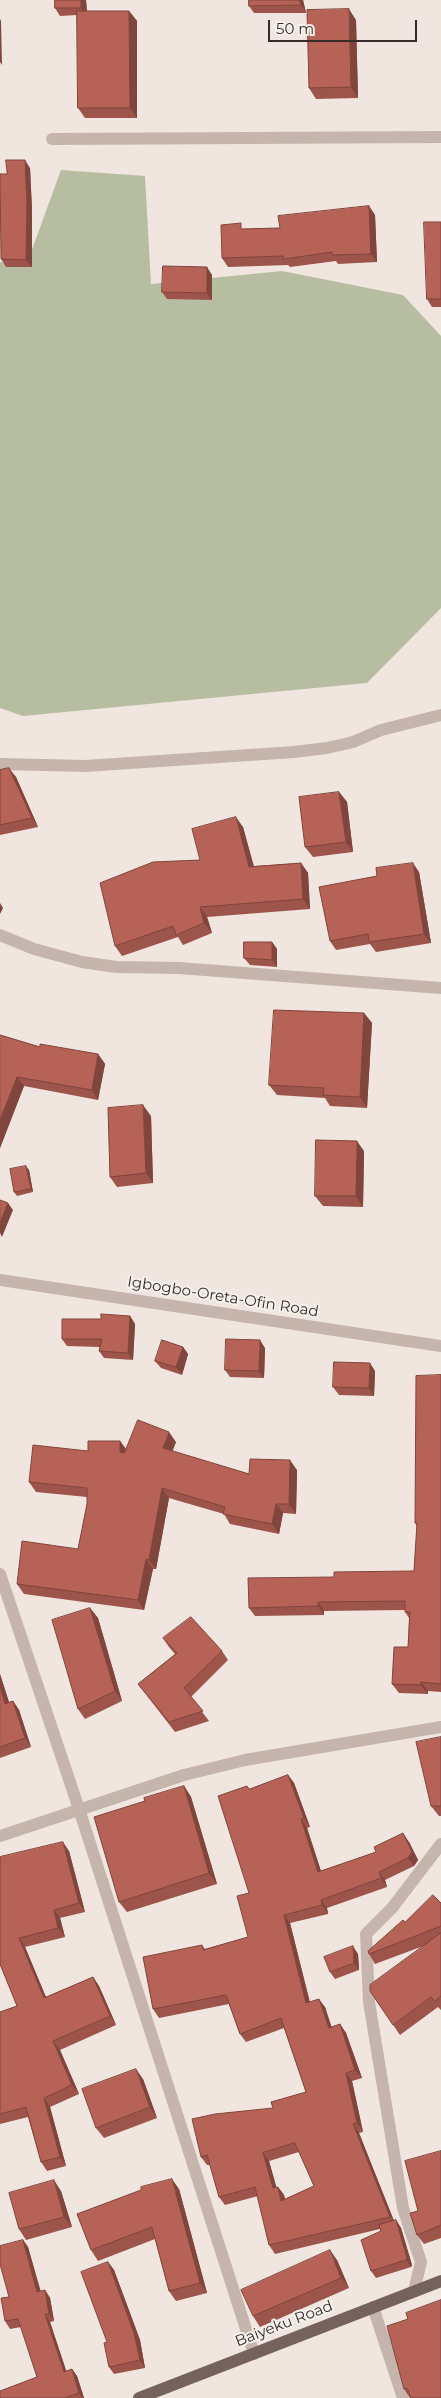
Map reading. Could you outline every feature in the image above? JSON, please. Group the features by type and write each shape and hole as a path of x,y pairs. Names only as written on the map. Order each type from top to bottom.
{"main road":[{"name":"Baiyeku Road","path":"140,2398 441,2281"}],"street":[{"path":"52,139 441,137"},
{"path":"0,764 85,766 294,752 327,748 353,742 381,730 441,715"},
{"path":"0,935 34,948 82,962 116,967 179,968 441,988"},
{"name":"Igbogbo-Oreta-Ofin Road","path":"0,1280 441,1346"},
{"path":"0,1574 79,1808 254,2354"},
{"path":"0,1836 184,1774 245,1760 441,1728"},
{"path":"414,2292 421,2262 402,2198 369,2002 366,1934 392,1908 441,1844"},
{"path":"373,2307 403,2398"}],"green space":[{"path":"61,170 145,176 151,284 282,271 403,295 441,336 441,608 367,683 23,716 0,708 0,262 26,266"}],"building":[{"path":"55,0 81,0 81,8 55,8"},
{"path":"249,0 299,0 301,5 249,6"},
{"path":"349,9 351,87 309,88 307,10"},
{"path":"77,11 129,11 130,108 78,108"},
{"path":"6,160 25,160 27,203 26,260 1,259 0,174 7,174"},
{"path":"369,206 371,254 332,255 332,252 284,259 283,256 222,258 221,225 241,223 241,229 280,228 278,216"},
{"path":"424,222 441,222 441,299 427,299"},
{"path":"163,266 207,267 207,293 162,292"},
{"path":"9,768 32,818 0,825 0,770"},
{"path":"339,792 346,842 305,847 299,797"},
{"path":"236,817 249,867 301,863 303,899 200,907 204,923 176,935 173,926 115,946 100,883 153,862 200,860 192,829"},
{"path":"413,863 424,934 369,942 368,934 330,941 319,887 377,876 376,868"},
{"path":"244,942 272,942 272,960 244,958"},
{"path":"274,1010 364,1013 360,1097 323,1095 324,1088 269,1085"},
{"path":"0,1035 40,1047 40,1044 98,1054 92,1090 17,1077 0,1120"},
{"path":"143,1105 146,1173 110,1177 108,1108"},
{"path":"316,1140 357,1141 356,1196 315,1196"},
{"path":"26,1166 31,1189 14,1192 10,1169"},
{"path":"0,1200 8,1203 0,1222"},
{"path":"101,1314 130,1316 128,1353 99,1351 102,1339 62,1339 62,1319 101,1319"},
{"path":"226,1339 260,1340 259,1371 225,1370"},
{"path":"162,1340 183,1347 176,1367 155,1361"},
{"path":"334,1362 370,1363 369,1388 333,1387"},
{"path":"441,1375 441,1684 421,1682 421,1685 392,1684 394,1647 408,1647 410,1612 405,1612 405,1601 318,1602 318,1606 249,1608 248,1578 334,1577 334,1572 414,1571 417,1523 415,1523 416,1376"},
{"path":"138,1420 169,1432 163,1448 249,1474 250,1459 290,1460 289,1504 276,1504 272,1524 223,1514 225,1507 162,1488 149,1560 146,1559 138,1600 17,1584 22,1541 78,1549 87,1504 87,1488 29,1482 33,1445 88,1451 88,1441 120,1441 120,1452 124,1453"},
{"path":"90,1608 115,1691 78,1709 52,1620"},
{"path":"191,1617 222,1651 184,1688 203,1711 169,1722 138,1684 177,1653 163,1638"},
{"path":"0,1685 5,1704 13,1701 25,1738 0,1747"},
{"path":"441,1737 441,1806 431,1806 416,1742"},
{"path":"288,1775 304,1818 301,1819 318,1872 376,1852 374,1847 403,1833 412,1852 408,1858 379,1872 381,1878 321,1900 322,1905 284,1915 306,2003 319,1999 329,2028 340,2024 355,2070 346,2073 357,2123 353,2124 390,2217 269,2245 255,2187 219,2197 207,2155 201,2157 192,2119 215,2114 273,2108 271,2102 306,2092 281,2018 240,2034 226,1995 153,2009 143,1957 202,1945 203,1950 248,1937 237,1896 249,1893 218,1796 247,1786 249,1789","holes":["295,2143 314,2186 281,2201 278,2187 273,2188 263,2153"]},
{"path":"184,1786 209,1873 119,1902 94,1817 145,1801 144,1798"},
{"path":"63,1842 79,1903 54,1910 58,1928 19,1938 44,1998 93,1977 110,2016 53,2041 72,2085 44,2098 60,2157 41,2162 26,2107 0,2114 0,2012 17,2006 0,1964 0,1857"},
{"path":"433,1895 441,1903 441,1926 369,1954 368,1951 403,1920 405,1922"},
{"path":"441,1933 441,1996 435,2001 431,1997 393,2025 370,1991 370,1985"},
{"path":"353,1946 354,1963 330,1972 324,1957"},
{"path":"136,2069 150,2107 96,2128 82,2089"},
{"path":"441,2151 441,2225 417,2235 410,2213 418,2211 405,2161"},
{"path":"172,2179 200,2283 169,2291 152,2227 91,2250 77,2214 141,2190 141,2187"},
{"path":"54,2180 64,2217 19,2229 9,2193"},
{"path":"396,2220 407,2258 406,2260 371,2271 361,2240 381,2231 379,2225"},
{"path":"23,2240 37,2292 45,2290 49,2314 45,2314 64,2372 72,2369 79,2393 64,2398 0,2398 0,2391 37,2377 18,2319 5,2321 1,2298 9,2297 0,2264 0,2246"},
{"path":"330,2250 341,2278 253,2316 241,2290"},
{"path":"108,2262 134,2333 140,2360 109,2367 104,2343 107,2342 81,2272"},
{"path":"441,2300 441,2398 411,2398 407,2388 404,2389 387,2326 408,2319 406,2313"}]}
